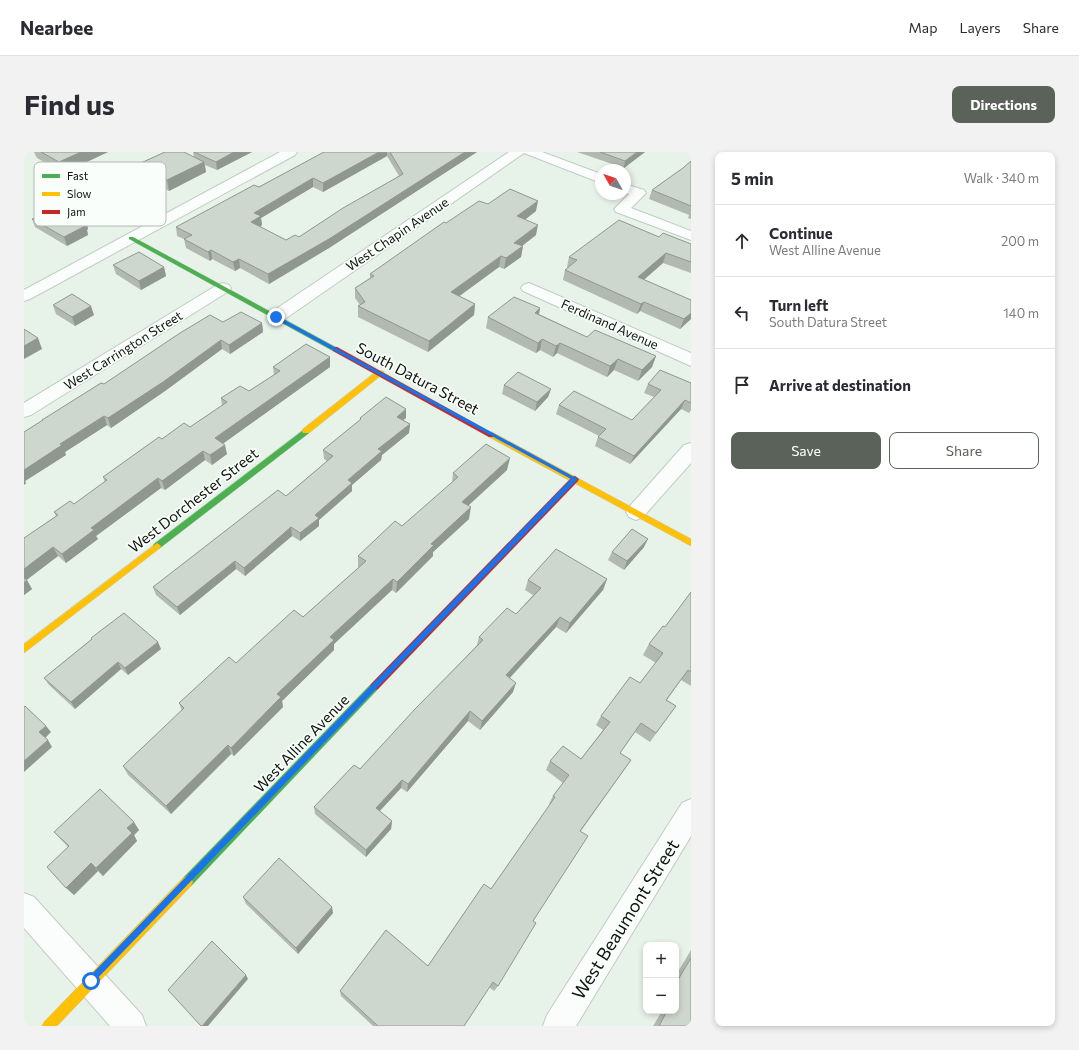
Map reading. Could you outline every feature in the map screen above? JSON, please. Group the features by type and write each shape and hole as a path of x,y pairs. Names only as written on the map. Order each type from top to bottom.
{"street":[{"path":"166,219 290,152"},
{"name":"West Chapin Avenue","path":"276,317 518,152"},
{"path":"530,152 595,177"},
{"path":"631,190 639,193 621,209 691,236"},
{"path":"24,296 153,226"},
{"name":"South Datura Street","path":"131,238 691,543"},
{"name":"West Carrington Street","path":"24,411 223,288"},
{"name":"Ferdinand Avenue","path":"529,288 691,360"},
{"name":"West Dorchester Street","path":"24,649 380,374"},
{"path":"636,512 691,450"},
{"name":"West Alline Avenue","path":"48,1026 575,479"},
{"name":"West Beaumont Street","path":"558,1026 691,812"},
{"path":"24,907 131,1026"}],"building":[{"path":"41,152 81,152 59,162"},
{"path":"165,152 184,152 204,162 167,180 166,162 143,162"},
{"path":"194,152 234,152 216,162"},
{"path":"324,152 379,152 323,183 313,178 254,213 261,216 251,222 286,240 295,235 299,237 343,208 403,174 390,152 465,152 329,239 268,274 239,259 233,262 211,250 208,252 184,239 192,235 176,227 254,185 259,187"},
{"path":"600,152 637,152 625,161"},
{"path":"691,161 691,206 652,190 683,168"},
{"path":"510,189 538,201 517,216 538,225 514,243 523,246 506,258 501,256 451,292 475,304 429,341 358,306 365,302 355,288 374,276 370,274 444,222 446,223 479,201 488,204"},
{"path":"619,220 659,237 663,233 691,244 691,262 666,253 638,277 691,300 691,313 684,319 644,302 641,304 565,270 577,260 569,257"},
{"path":"44,226 85,226 64,237"},
{"path":"139,252 164,267 139,281 113,265"},
{"path":"72,294 91,306 72,317 53,305"},
{"path":"514,297 540,308 535,313 587,337 595,330 656,356 642,370 618,359 610,366 560,343 556,346 542,339 538,343 488,317"},
{"path":"241,312 262,323 229,345 221,340 163,382 108,418 104,416 60,444 62,445 24,470 24,432 101,383 104,384 180,333 210,315 223,322"},
{"path":"24,329 38,338 24,346"},
{"path":"306,344 330,357 215,438 225,445 210,455 203,451 162,481 158,478 91,528 94,530 62,554 53,547 24,569 24,538 58,515 54,512 70,501 74,504 107,480 103,477 159,437 162,439 184,423 190,427 227,402 221,398 240,386 249,391 280,371 273,367"},
{"path":"660,370 691,383 691,403 685,400 634,456 598,437 606,429 559,405 574,391 632,420 661,390 648,384"},
{"path":"518,372 551,389 537,402 504,385"},
{"path":"386,397 406,409 397,417 410,424 378,449 382,451 348,480 352,483 315,515 319,518 300,533 291,527 244,568 235,561 177,607 153,587 278,490 286,496 333,456 323,450"},
{"path":"486,444 510,458 462,502 471,507 431,544 434,545 397,582 393,579 330,637 334,640 277,694 281,697 231,748 228,745 166,806 123,766 184,708 179,703 229,657 236,663 294,610 303,617 366,561 358,556 395,521 402,526 458,477 453,473"},
{"path":"632,529 648,539 627,561 612,552"},
{"path":"556,549 607,579 570,623 560,617 506,675 516,683 482,721 470,711 408,784 402,780 376,808 392,821 366,850 314,807 354,765 360,769 415,709 483,640 479,637 507,608 516,614 541,588 528,580"},
{"path":"691,592 691,672 688,670 666,700 676,706 656,733 641,723 620,753 631,760 580,831 588,836 533,921 536,923 498,986 493,982 464,1026 378,1026 340,991 386,930 428,966 484,884 491,889 555,797 553,796 569,775 550,761 563,746 581,759 610,722 601,716 630,677 640,683 663,653 649,644 663,626 665,627"},
{"path":"124,613 158,642 125,668 118,662 71,702 44,678 92,639 91,638"},
{"path":"25,706 46,726 39,732 48,740 24,761 24,707"},
{"path":"100,789 134,822 127,828 132,833 96,868 91,863 66,888 47,867 69,846 54,832"},
{"path":"279,858 332,907 296,948 243,897"},
{"path":"212,941 246,975 201,1026 168,990"},
{"path":"691,958 691,1026 659,1026 665,1014 679,1014 679,978"}],"traffic: fast":[{"path":"131,238 335,349"},
{"path":"157,546 306,431"},
{"path":"187,882 375,686"}],"traffic: slow":[{"path":"306,431 380,373"},
{"path":"492,435 691,543"},
{"path":"24,649 157,546"},
{"path":"48,1026 187,882"}],"traffic: jam":[{"path":"335,349 492,435"},
{"path":"375,686 575,479"}],"route":[{"path":"91,981 575,479 276,317"}]}
